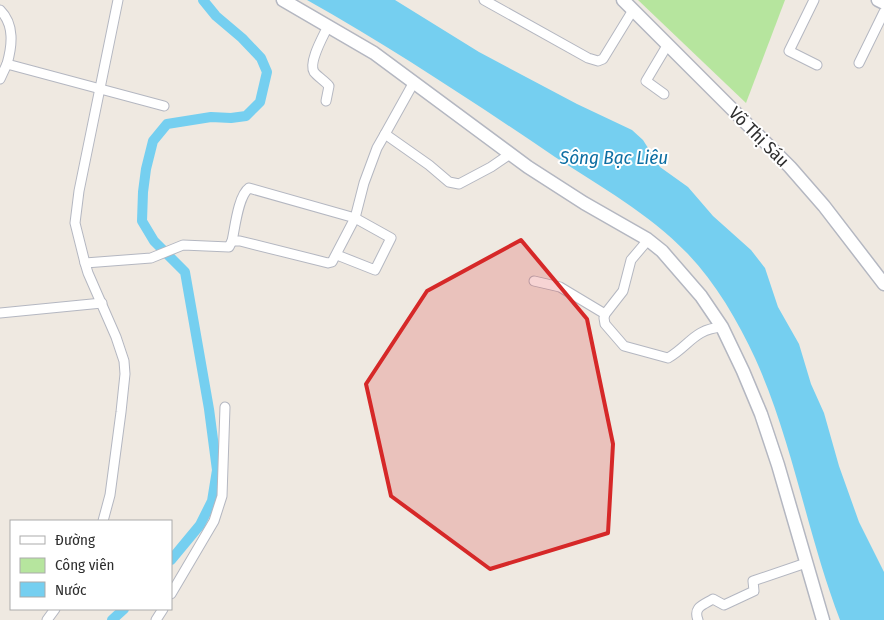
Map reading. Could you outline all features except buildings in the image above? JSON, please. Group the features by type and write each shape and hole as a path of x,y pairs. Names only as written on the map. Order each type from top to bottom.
{"street":[{"path":"103,520 110,495 125,374 124,361 121,349 88,273 75,223 78,199 118,0"},
{"path":"283,0 374,53 528,167 584,203 648,240 662,251 700,296 722,327 743,371 761,414 778,465 823,620"},
{"path":"484,0 588,58 598,61 603,59 633,10"},
{"name":"Võ Thị Sáu","path":"623,0 795,174 824,206 884,284"},
{"path":"814,0 789,51 817,65"},
{"path":"878,0 884,3"},
{"path":"0,10 8,20 12,38 7,64 0,80"},
{"path":"859,63 884,12"},
{"path":"326,101 329,86 314,72 312,66 317,48 328,26"},
{"path":"664,94 646,81 668,44"},
{"path":"7,64 164,106"},
{"path":"232,241 240,241 328,263 332,262 355,218 364,183 377,148 414,82"},
{"path":"385,134 454,184 459,184 491,167 510,154"},
{"path":"85,263 151,258 183,244 227,248 232,241 242,198 245,191 249,188 355,218 391,238 375,270 337,255"},
{"path":"648,240 631,260 623,291 605,314 605,324 624,346 665,358 669,358 701,332 709,328 722,327"},
{"path":"534,281 560,287 605,314"},
{"path":"0,313 102,303"},
{"path":"172,592 214,521 222,496 225,406"},
{"path":"698,620 697,609 713,599 724,605 754,591 753,581 806,563"}],"highlighted area":[{"path":"521,240 587,319 613,444 608,533 490,569 391,496 366,384 427,291"}],"green space":[{"path":"638,0 785,0 746,103"}],"water":[{"name":"Sông Bạc Liêu","path":"307,0 395,0 479,52 577,104 632,130 643,140 660,167 688,187 713,216 751,250 765,268 778,307 799,344 811,384 824,413 839,466 859,522 884,572 884,620 840,620 818,555 780,422 755,358 725,303 707,276 687,253 656,225 624,201 432,76"}],"waterway":[{"path":"172,559 200,525 212,501 217,470 209,409 185,272 154,241 142,221 146,169 153,141 167,124 211,117 231,118 246,116 260,102 267,72 261,58 242,38 216,16 203,0"},
{"path":"112,620 123,610"}]}
